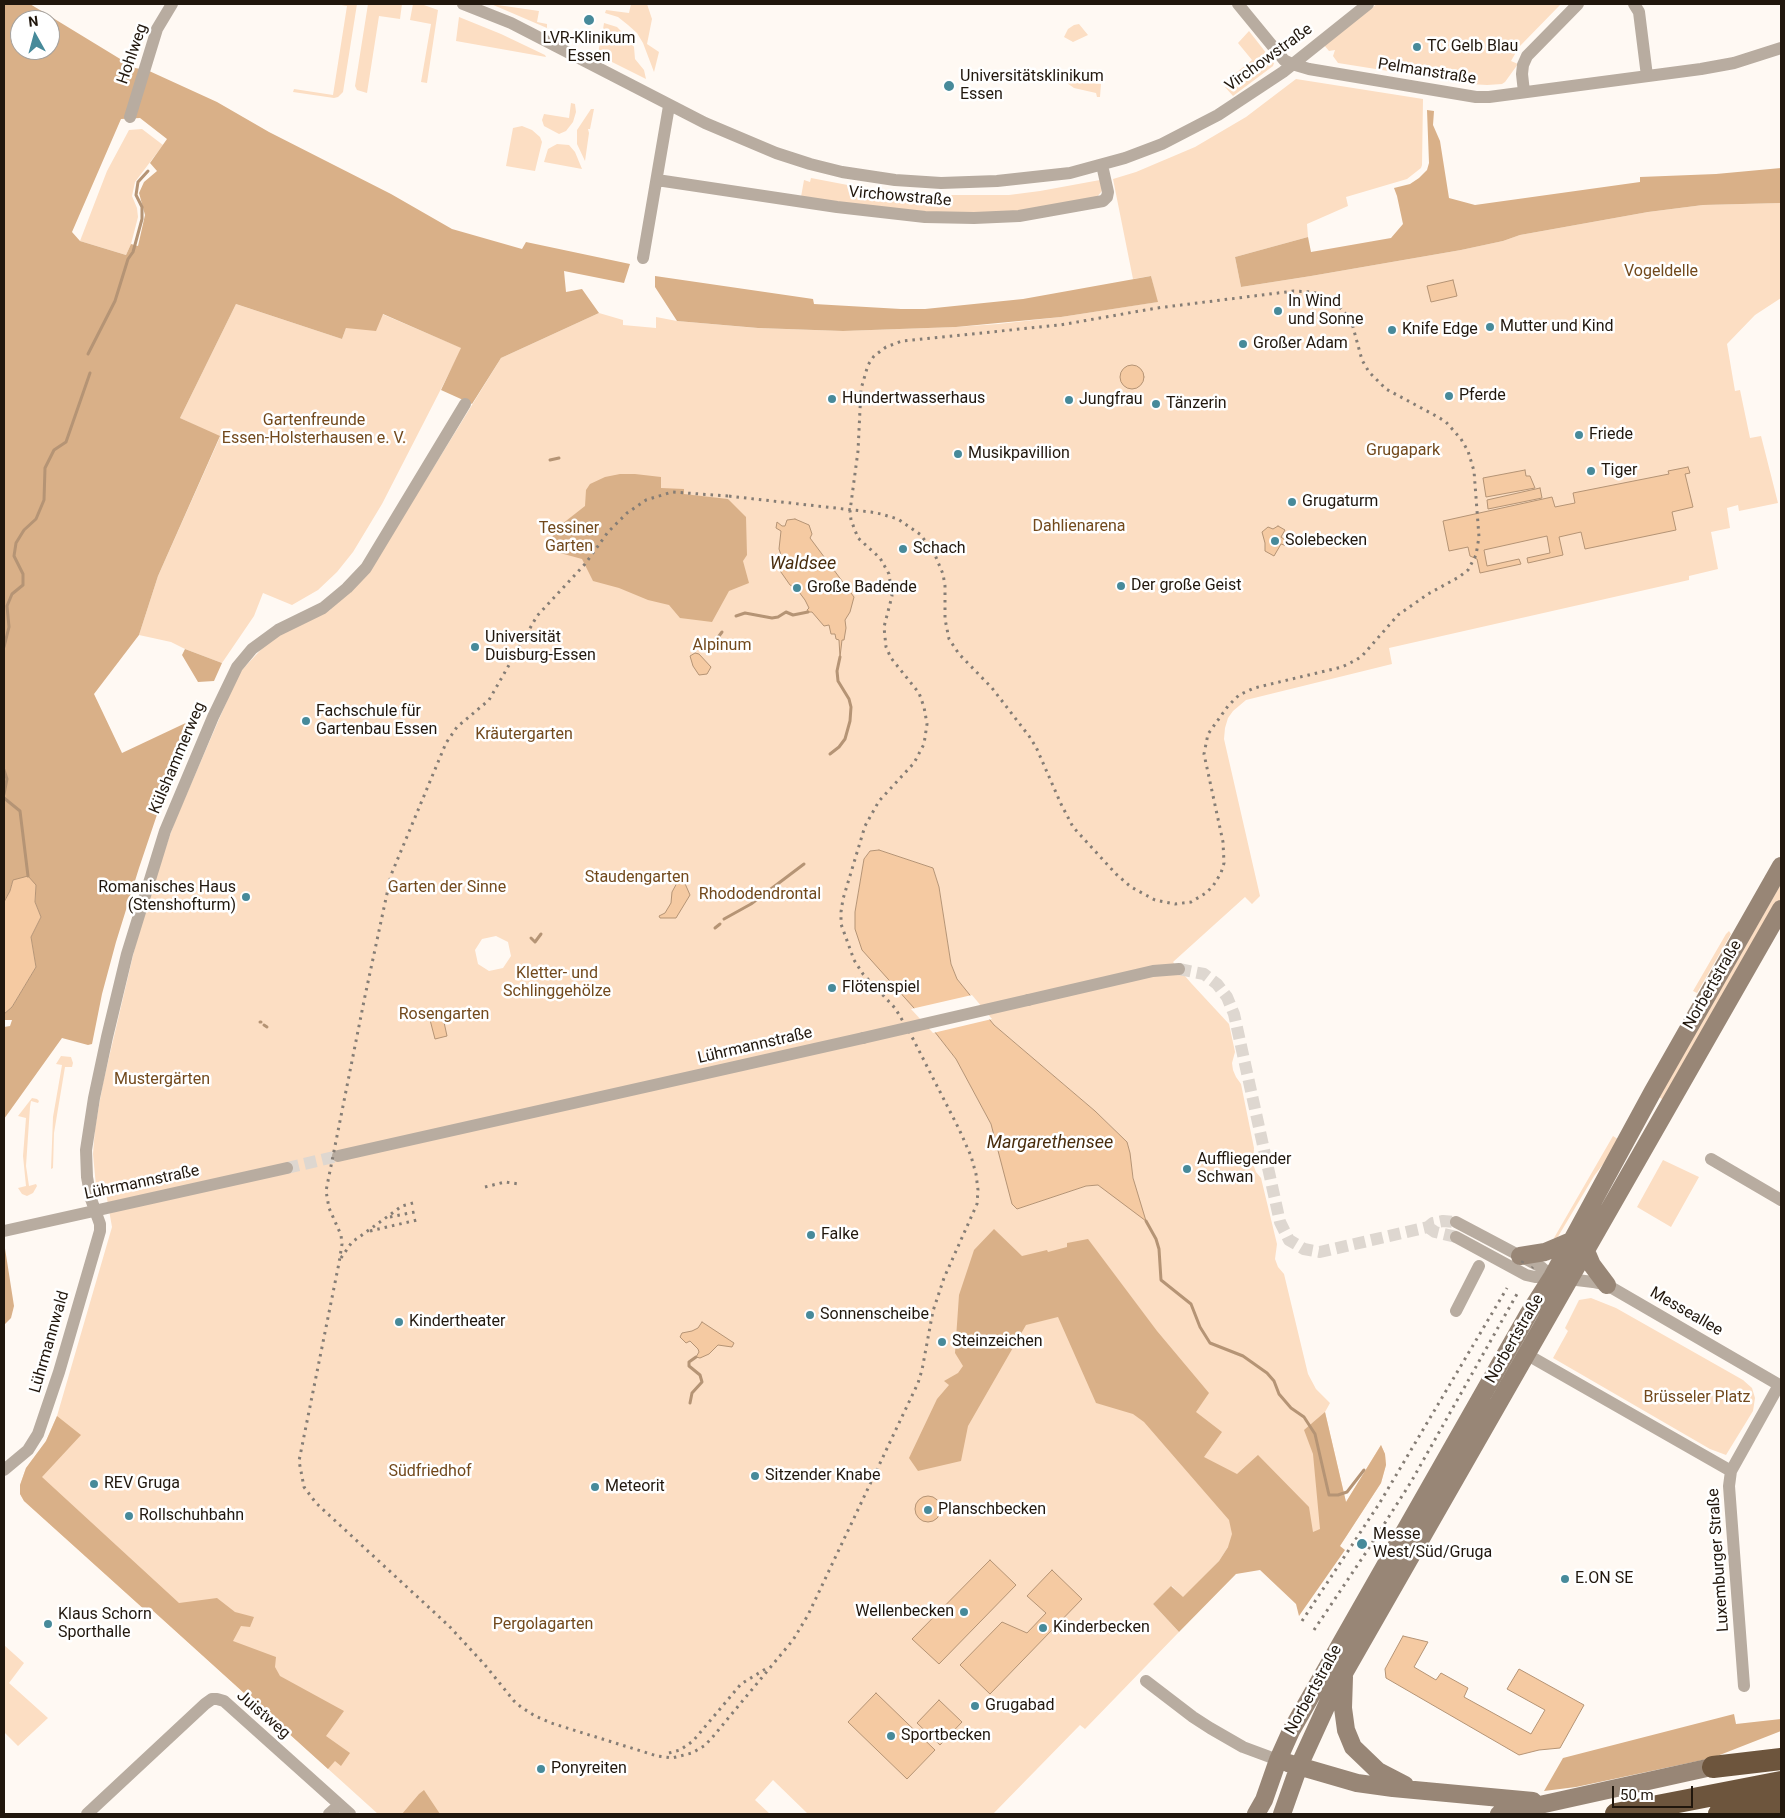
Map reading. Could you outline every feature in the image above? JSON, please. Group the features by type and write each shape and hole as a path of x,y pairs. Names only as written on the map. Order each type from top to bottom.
{"highway":[{"path":"1713,1767 1781,1759"},
{"path":"1616,1814 1781,1782"},
{"path":"1719,1814 1781,1804"},
{"path":"1768,1814 1781,1811"}],"main road":[{"name":"Norbertstraße","path":"1258,1813 1290,1731 1529,1313 1552,1277 1570,1240 1781,866"},
{"name":"Norbertstraße","path":"1282,1814 1299,1766 1324,1711 1344,1674 1526,1354 1776,927 1781,909"},
{"path":"1520,1256 1545,1252 1570,1240"},
{"path":"1586,1251 1592,1265 1606,1285"},
{"path":"1344,1674 1343,1708 1346,1730 1353,1747 1378,1771 1414,1790"},
{"path":"1499,1814 1781,1751"},
{"path":"1278,1760 1357,1783 1549,1803"}],"street":[{"name":"Hohlweg","path":"130,117 157,28 172,4"},
{"name":"Virchowstraße","path":"463,4 511,23 669,106 776,153 810,164 872,177 919,183 974,183 1070,173 1143,152 1179,136 1218,115 1292,64 1368,4"},
{"path":"1238,4 1284,60 1292,64"},
{"path":"1524,92 1522,74 1527,56 1578,4"},
{"path":"1634,4 1638,12 1647,76"},
{"name":"Pelmanstraße","path":"1292,64 1309,69 1476,97 1647,76 1734,63 1781,48"},
{"path":"643,258 669,106"},
{"name":"Virchowstraße","path":"657,180 837,208 925,217 974,218 1019,216 1103,201 1107,197 1108,192 1102,165"},
{"name":"Külshammerweg","path":"95,1210 87,1178 86,1150 106,1037 127,954 165,831 213,717 237,667 252,649 278,630 323,608 347,588 366,568 465,404"},
{"name":"Lührmannstraße","path":"338,1156 1154,971 1179,969"},
{"path":"1711,1159 1781,1200"},
{"name":"Lührmannstraße","path":"4,1231 287,1168"},
{"name":"Lührmannwald","path":"4,1470 28,1450 38,1434 45,1416 100,1231 100,1224 95,1210"},
{"path":"1456,1222 1541,1267 1552,1277"},
{"path":"1456,1237 1526,1274 1535,1277 1569,1280"},
{"path":"1456,1311 1479,1266"},
{"name":"Messeallee","path":"1569,1280 1606,1285 1780,1386"},
{"path":"1526,1354 1732,1472"},
{"name":"Luxemburger Straße","path":"1744,1686 1729,1486 1732,1472 1780,1386"},
{"path":"1146,1681 1193,1718 1248,1749 1278,1760"},
{"name":"Juistweg","path":"87,1814 212,1699 224,1701 350,1814"},
{"path":"329,1814 339,1804"}],"green space":[{"path":"4,4 30,4 40,10 10,10 10,60 60,60 60,22 135,68 147,70 217,102 269,132 391,194 452,229 522,249 526,242 630,264 624,283 564,271 566,292 582,289 599,313 501,358 472,404 441,390 461,348 383,314 376,331 346,328 342,339 236,304 180,418 220,436 158,576 139,635 94,694 122,753 192,720 202,709 165,791 139,868 102,994 92,1044 88,1045 62,1038 4,1119 4,1027 10,1026 12,1020 4,1020 4,1014 12,1007 36,967 31,937 41,917 35,902 36,885 13,880 4,902","holes":["140,118 167,139 150,163 157,171 144,182 139,193 145,215 138,246 131,244 126,255 80,241 72,232 121,119"]},
{"path":"336,4 357,4 343,92 334,98 293,92 294,89 333,95 347,6"},
{"path":"368,4 402,4 400,19 379,16 367,93 357,90 355,86"},
{"path":"413,4 421,4 438,10 427,83 421,82 431,24 410,20"},
{"path":"491,4 539,11 537,22 547,24 547,28"},
{"path":"631,4 647,4 652,19 647,44 659,52 654,72 643,43 637,33 618,17 605,13 606,10 629,13"},
{"path":"1377,4 1561,4 1519,47 1511,61 1518,64 1505,82 1487,85 1338,63 1333,56 1335,50 1329,51 1324,45"},
{"path":"459,17 501,34 546,57 456,41"},
{"path":"604,23 617,27 629,39 634,47 635,59 644,70 646,79 598,55 600,42 607,43 607,37 602,36"},
{"path":"1079,24 1088,35 1073,42 1064,37 1068,29"},
{"path":"1249,31 1274,63 1273,66 1233,96 1225,87 1229,84 1226,81 1252,60 1238,43"},
{"path":"1063,75 1085,82 1101,84 1100,97 1097,97 1096,93 1074,88 1067,83"},
{"name":"Grugapark","path":"1296,79 1423,99 1421,168 1407,179 1346,197 1348,206 1307,224 1308,237 1235,257 1241,287 1461,250 1503,241 1520,235 1648,212 1703,205 1781,203 1781,298 1755,315 1727,344 1735,391 1740,390 1750,438 1761,436 1778,503 1739,511 1738,505 1727,508 1730,528 1711,532 1718,569 1689,576 1689,580 1389,648 1392,664 1246,700 1228,718 1224,739 1260,896 1252,904 1245,897 1173,962 1229,1024 1235,1052 1232,1063 1233,1070 1241,1084 1254,1148 1253,1164 1261,1178 1277,1244 1275,1259 1278,1267 1284,1274 1308,1374 1316,1389 1330,1403 1325,1412 1346,1502 1381,1445 1385,1454 1386,1465 1381,1483 1328,1564 1228,1547 1219,1561 1183,1598 1172,1586 1153,1604 1179,1632 1085,1729 1080,1725 993,1814 808,1814 773,1780 755,1800 770,1814 378,1814 150,1608 146,1611 24,1501 20,1494 20,1485 26,1468 46,1441 57,1416 112,1227 106,1193 96,1186 93,1154 95,1128 103,1083 135,947 155,878 175,821 239,673 270,640 330,610 422,486 501,358 599,313 623,320 623,325 656,328 656,317 677,321 757,328 843,331 998,324 1061,317 1157,302 1151,276 1133,279 1113,179 1136,172 1195,147 1246,117","holes":["879,850 933,868 939,887 951,964 957,979 994,1025 1095,1111 1127,1142 1136,1193 1104,1189 1098,1185 1086,1186 1017,1209 991,1124 956,1059 855,929 855,912 864,859 870,851","496,936 508,942 511,956 503,968 489,971 478,964 475,950 482,939"]},
{"path":"571,103 575,104 576,112 573,122 566,131 559,134 544,126 542,120 544,114 569,118"},
{"path":"591,109 594,109 590,129 588,129 585,161 577,144 577,130"},
{"path":"1427,110 1434,111 1433,125 1440,141 1449,198 1475,205 1640,182 1640,177 1716,174 1781,168 1781,203 1703,205 1648,212 1520,235 1503,241 1461,250 1241,287 1235,257 1308,237 1311,252 1391,238 1403,224 1394,188 1410,184 1419,178 1427,170 1429,163"},
{"path":"522,126 532,130 540,137 542,142 535,171 506,166 513,128"},
{"path":"142,129 163,145 135,182 132,196 137,208 138,217 126,255 80,241 107,171 129,130"},
{"path":"557,144 569,145 575,152 582,169 544,162 548,149"},
{"path":"811,178 879,191 913,195 1009,195 1100,180 1102,191 1096,198 1025,211 928,214 801,197 804,180 810,182"},
{"path":"655,276 813,299 814,304 925,309 1023,299 1151,276 1158,302 1061,317 956,327 843,331 758,328 677,321 655,287"},
{"name":"Gartenfreunde Essen-Holsterhausen e. V.","path":"236,304 342,339 346,328 382,314 462,348 382,504 353,552 337,572 318,590 292,605 263,593 254,616 222,663 171,642 139,635 158,576 220,437 180,418"},
{"name":"Tessiner Garten","path":"620,474 661,477 661,488 684,489 684,494 728,499 746,517 747,555 743,561 749,583 729,591 712,622 680,618 669,605 648,600 619,588 593,581 582,559 547,547 557,528 585,506 586,490 590,484 605,477"},
{"path":"185,649 222,663 214,681 198,682 182,655"},
{"path":"1781,884 1781,898 1665,1101 1659,1097"},
{"path":"1729,931 1731,934 1697,993 1693,991 1726,934"},
{"path":"61,1056 71,1057 73,1063 72,1067 65,1067 54,1133 53,1168 51,1169 53,1117 62,1065 56,1064"},
{"path":"32,1098 39,1101 38,1103 31,1101 26,1166 29,1186 36,1184 37,1186 33,1193 27,1196 22,1194 18,1188 26,1186 23,1156 26,1118 18,1116"},
{"path":"1613,1136 1621,1141 1594,1176 1556,1240 1554,1238"},
{"path":"1663,1160 1699,1177 1671,1227 1637,1207"},
{"path":"994,1229 1022,1256 1047,1250 1048,1252 1067,1247 1067,1243 1088,1239 1157,1331 1209,1393 1196,1412 1222,1432 1204,1457 1237,1474 1258,1455 1309,1507 1313,1532 1320,1529 1313,1454 1304,1430 1325,1412 1346,1502 1381,1445 1385,1454 1386,1465 1381,1483 1340,1546 1345,1550 1299,1616 1296,1604 1260,1570 1236,1574 1179,1632 1153,1604 1171,1586 1183,1597 1219,1561 1228,1547 1232,1534 1229,1520 1144,1422 1133,1414 1096,1403 1058,1317 1026,1325 968,1426 961,1461 918,1471 909,1458 937,1399 949,1385 944,1381 958,1373 963,1366 955,1353 959,1295 974,1250"},
{"path":"4,1242 14,1306 11,1318 4,1325"},
{"name":"Brüsseler Platz","path":"1591,1298 1616,1308 1743,1380 1752,1388 1755,1398 1753,1411 1726,1455 1710,1449 1553,1358 1568,1331 1565,1328 1579,1300"},
{"path":"57,1416 81,1435 42,1477 179,1603 217,1598 235,1612 254,1617 250,1627 241,1626 233,1641 276,1657 275,1667 280,1676 344,1711 326,1736 350,1753 341,1766 335,1761 328,1769 150,1608 146,1611 24,1501 20,1494 20,1485 26,1468 46,1441"},
{"path":"4,1645 24,1663 9,1683 48,1718 18,1746 4,1732"},
{"path":"1734,1714 1736,1724 1781,1719 1781,1731 1712,1758 1576,1787 1544,1791 1563,1758"},
{"path":"424,1790 440,1814 402,1814 419,1794"}],"water":[{"path":"1453,280 1457,296 1431,302 1427,286"},
{"path":"1132,365 1141,368 1144,377 1141,386 1132,389 1123,386 1120,377 1123,368"},
{"path":"1688,467 1690,473 1685,474 1693,507 1672,512 1676,530 1585,549 1581,532 1559,537 1563,555 1528,563 1527,558 1550,553 1547,536 1484,550 1487,566 1519,559 1521,564 1480,573 1477,559 1470,556 1468,547 1449,551 1443,521 1552,497 1555,507 1575,503 1573,493 1669,474 1668,471"},
{"path":"1525,470 1526,476 1530,476 1535,488 1486,497 1483,478"},
{"path":"1540,488 1542,498 1488,509 1487,500"},
{"name":"Waldsee","path":"795,519 809,525 812,534 810,538 854,597 850,612 845,620 846,628 840,657 839,640 836,639 835,634 831,634 829,625 824,626 812,612 808,612 809,608 805,600 796,588 790,585 776,565 781,555 779,549 781,531 776,528 777,522 785,526 787,520"},
{"name":"Solebecken","path":"1278,526 1285,530 1281,537 1289,543 1287,546 1281,544 1274,556 1265,551 1262,532 1268,527 1273,529"},
{"path":"695,653 699,654 711,667 707,674 699,675 693,666 690,656"},
{"name":"Margarethensee","path":"879,850 933,868 939,887 951,964 957,979 994,1025 1095,1111 1127,1142 1133,1178 1146,1221 1098,1185 1086,1186 1017,1209 1012,1204 991,1124 956,1059 931,1027 862,950 855,929 855,912 864,859 870,851"},
{"path":"28,876 36,885 35,902 41,917 31,937 36,967 12,1007 4,1014 4,902 13,880"},
{"path":"683,879 690,895 676,918 660,918 659,916 665,913 671,903 672,892 678,881"},
{"path":"442,1013 447,1036 435,1039 429,1016"},
{"path":"702,1322 734,1343 732,1347 718,1345 709,1354 700,1358 696,1357 699,1352 698,1349 690,1341 686,1343 680,1337 682,1333 698,1328"},
{"name":"Planschbecken","path":"928,1496 937,1500 941,1509 937,1518 928,1522 919,1518 915,1509 919,1500"},
{"name":"Wellenbecken","path":"990,1560 1016,1585 939,1664 912,1639"},
{"name":"Kinderbecken","path":"1052,1570 1082,1599 990,1694 960,1665 1002,1622 1027,1633 1046,1613 1027,1596"},
{"path":"1403,1636 1428,1642 1414,1667 1436,1680 1441,1673 1468,1688 1464,1697 1531,1734 1545,1710 1507,1689 1519,1669 1584,1705 1560,1748 1539,1750 1519,1755 1386,1678 1385,1669"},
{"name":"Sportbecken","path":"876,1693 935,1750 907,1779 848,1722"},
{"path":"939,1700 962,1722 940,1745 917,1723"}],"pier":[{"path":"972,995 992,1019 933,1033 911,1009"}],"waterway":[{"path":"88,354 115,301 128,259 133,252 142,219 142,207 136,195 138,182 148,171"},
{"path":"4,647 9,627 7,606 12,594 23,585 23,574 14,556 16,543 24,530 36,519 44,500 45,468 54,450 66,442 90,373"},
{"path":"550,460 559,458"},
{"path":"736,616 745,613 772,618 786,612 793,615 808,612"},
{"path":"710,648 722,632"},
{"path":"830,754 845,739 850,721 851,707 849,699 838,681 837,671 840,657"},
{"path":"4,770 7,779 4,794"},
{"path":"4,798 20,811 28,876"},
{"path":"724,919 751,904 804,864"},
{"path":"715,928 720,924"},
{"path":"531,938 535,942 541,934"},
{"path":"1146,1221 1159,1249 1161,1280 1191,1304 1200,1327 1210,1343 1243,1356 1267,1373 1274,1381 1279,1394 1291,1408 1304,1417 1315,1434 1329,1495 1347,1492 1364,1470"},
{"path":"690,1403 692,1393 702,1382 700,1375 689,1366 689,1362 696,1357"}],"tunnel":[{"path":"1179,969 1204,974 1217,984 1227,997 1234,1014 1280,1222 1289,1240 1304,1249 1320,1252 1428,1227 1433,1223 1443,1221 1456,1222"},
{"path":"287,1168 338,1156"},
{"path":"1428,1227 1435,1232 1456,1237"}],"railway":[{"path":"728,496 672,492 646,500 627,513 608,532 585,564 537,616 489,700 457,727 446,743 391,875 365,996 326,1191 329,1208 341,1235 342,1244 299,1461 304,1487 316,1503 449,1626 521,1707 551,1723 657,1756 672,1758 692,1753 711,1739 793,1640 808,1615 918,1383 933,1311 944,1278 977,1204 976,1174 971,1156 959,1129 910,1033 895,1008 863,974 854,960 841,924 843,899 865,826 879,801 914,763 924,744 927,724 919,693 891,658 886,647 884,627 892,596 889,574 880,558 858,538 851,520 850,511 858,451 861,389 868,365 874,356 886,347 902,341 1060,325 1157,308 1294,291 1313,292 1334,301 1345,313 1353,327 1362,360 1369,372 1386,389 1446,422 1461,439 1468,451 1474,471 1479,537 1476,555 1468,570 1398,615 1362,656 1342,667 1254,688 1239,695 1228,706 1208,734 1204,754 1223,842 1224,863 1221,873 1206,893 1191,902 1175,904 1155,900 1131,887 1116,874 1073,827 1036,747 1029,736 992,688 959,654 949,639 945,619 943,574 935,555 921,535 898,519 881,514 871,512 728,496"},
{"path":"485,1187 505,1182 519,1184"},
{"path":"341,1258 352,1242 402,1206 413,1203"},
{"path":"390,1217 415,1212"},
{"path":"370,1231 417,1220"},
{"path":"1302,1621 1379,1504 1507,1288"},
{"path":"1314,1630 1411,1482 1517,1294"},
{"path":"669,1753 680,1750 693,1741 741,1684 767,1668"}],"place":[{"name":"LVR-Klinikum Essen","path":"589,20"},
{"name":"TC Gelb Blau","path":"1417,47"},
{"name":"Universitätsklinikum Essen","path":"949,86"},
{"name":"In Wind und Sonne","path":"1278,311"},
{"name":"Mutter und Kind","path":"1490,327"},
{"name":"Knife Edge","path":"1392,330"},
{"name":"Großer Adam","path":"1243,344"},
{"name":"Pferde","path":"1449,396"},
{"name":"Hundertwasserhaus","path":"832,399"},
{"name":"Jungfrau","path":"1069,400"},
{"name":"Tänzerin","path":"1156,404"},
{"name":"Friede","path":"1579,435"},
{"name":"Musikpavillion","path":"958,454"},
{"name":"Tiger","path":"1591,471"},
{"name":"Grugaturm","path":"1292,502"},
{"name":"Solebecken","path":"1275,541"},
{"name":"Schach","path":"903,549"},
{"name":"Der große Geist","path":"1121,586"},
{"name":"Große Badende","path":"797,588"},
{"name":"Universität Duisburg-Essen","path":"475,647"},
{"name":"Fachschule für Gartenbau Essen","path":"306,721"},
{"name":"Romanisches Haus (Stenshofturm)","path":"246,897"},
{"name":"Flötenspiel","path":"832,988"},
{"name":"Auffliegender Schwan","path":"1187,1169"},
{"name":"Falke","path":"811,1235"},
{"name":"Sonnenscheibe","path":"810,1315"},
{"name":"Kindertheater","path":"399,1322"},
{"name":"Steinzeichen","path":"942,1342"},
{"name":"Sitzender Knabe","path":"755,1476"},
{"name":"REV Gruga","path":"94,1484"},
{"name":"Meteorit","path":"595,1487"},
{"name":"Planschbecken","path":"928,1510"},
{"name":"Rollschuhbahn","path":"129,1516"},
{"name":"Messe West/Süd/Gruga","path":"1362,1544"},
{"name":"E.ON SE","path":"1565,1579"},
{"name":"Wellenbecken","path":"964,1612"},
{"name":"Klaus Schorn Sporthalle","path":"48,1624"},
{"name":"Kinderbecken","path":"1043,1628"},
{"name":"Grugabad","path":"975,1706"},
{"name":"Sportbecken","path":"891,1736"},
{"name":"Ponyreiten","path":"541,1769"}],"park label":[{"name":"Vogeldelle","path":"1661,272"},
{"name":"Dahlienarena","path":"1079,527"},
{"name":"Alpinum","path":"722,646"},
{"name":"Kräutergarten","path":"524,735"},
{"name":"Staudengarten","path":"637,878"},
{"name":"Garten der Sinne","path":"447,888"},
{"name":"Rhododendrontal","path":"760,895"},
{"name":"Kletter- und Schlinggehölze","path":"557,983"},
{"name":"Rosengarten","path":"444,1015"},
{"name":"Mustergärten","path":"162,1080"},
{"name":"Südfriedhof","path":"430,1472"},
{"name":"Pergolagarten","path":"543,1625"}]}
